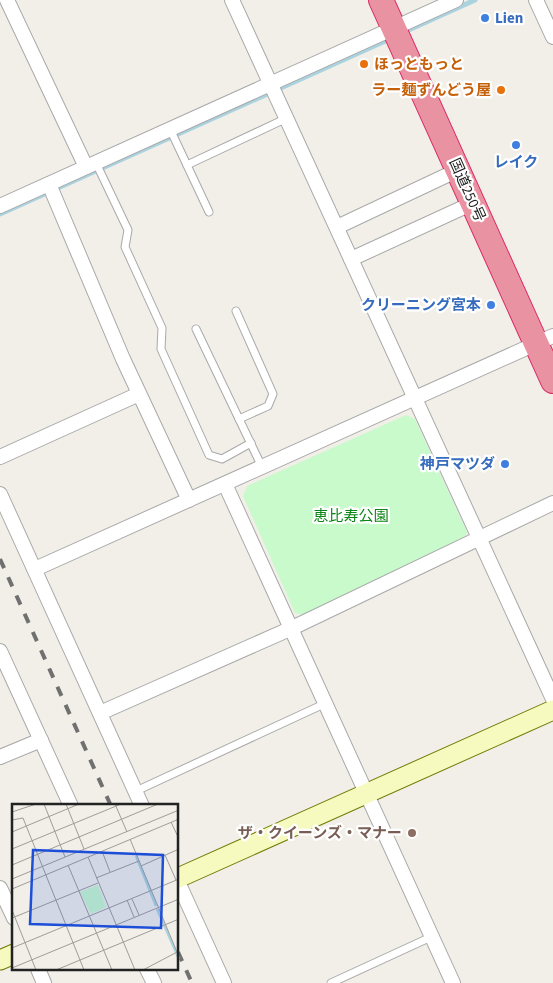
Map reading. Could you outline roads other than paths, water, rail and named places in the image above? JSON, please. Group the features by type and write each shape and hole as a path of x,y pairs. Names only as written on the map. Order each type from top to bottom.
{"highway":[{"name":"国道250号","path":"381,0 473,203 545,340 553,380"}],"street":[{"path":"7,0 91,165"},
{"path":"232,0 553,699"},
{"path":"0,206 456,0"},
{"path":"536,0 553,37"},
{"path":"337,227 458,170"},
{"path":"49,184 139,394 189,500"},
{"path":"352,260 473,203"},
{"path":"35,569 545,340"},
{"path":"0,457 139,394"},
{"path":"225,484 453,983"},
{"path":"0,494 141,804"},
{"path":"100,713 292,628 553,503"},
{"path":"0,651 70,804"},
{"path":"179,880 553,710"},
{"path":"0,758 41,740"},
{"path":"179,882 224,983"},
{"path":"0,888 12,914"},
{"path":"0,960 12,955"},
{"path":"38,970 44,983"},
{"path":"148,970 154,983"}],"lane":[{"path":"187,165 287,118"},
{"path":"170,129 210,212"},
{"path":"91,165 128,230 125,247 162,328 161,349 209,455 222,458 251,443"},
{"path":"236,311 273,394 268,406 239,420"},
{"path":"196,329 262,467"},
{"path":"136,791 324,704"},
{"path":"331,983 431,937"}],"waterway":[{"path":"402,33 475,0"},
{"path":"0,214 392,38"}],"railway":[{"path":"0,559 110,804"},
{"path":"179,954 192,983"}],"place":[{"name":"Lien","path":"485,18"},
{"name":"ほっともっと","path":"364,64"},
{"name":"ラー麺ずんどう屋","path":"501,90"},
{"name":"レイク","path":"516,145"},
{"name":"クリーニング宮本","path":"491,305"},
{"name":"神戸マツダ","path":"505,464"},
{"name":"ザ・クイーンズ・マナー","path":"412,833"}],"park label":[{"name":"恵比寿公園","path":"351,516"}]}
